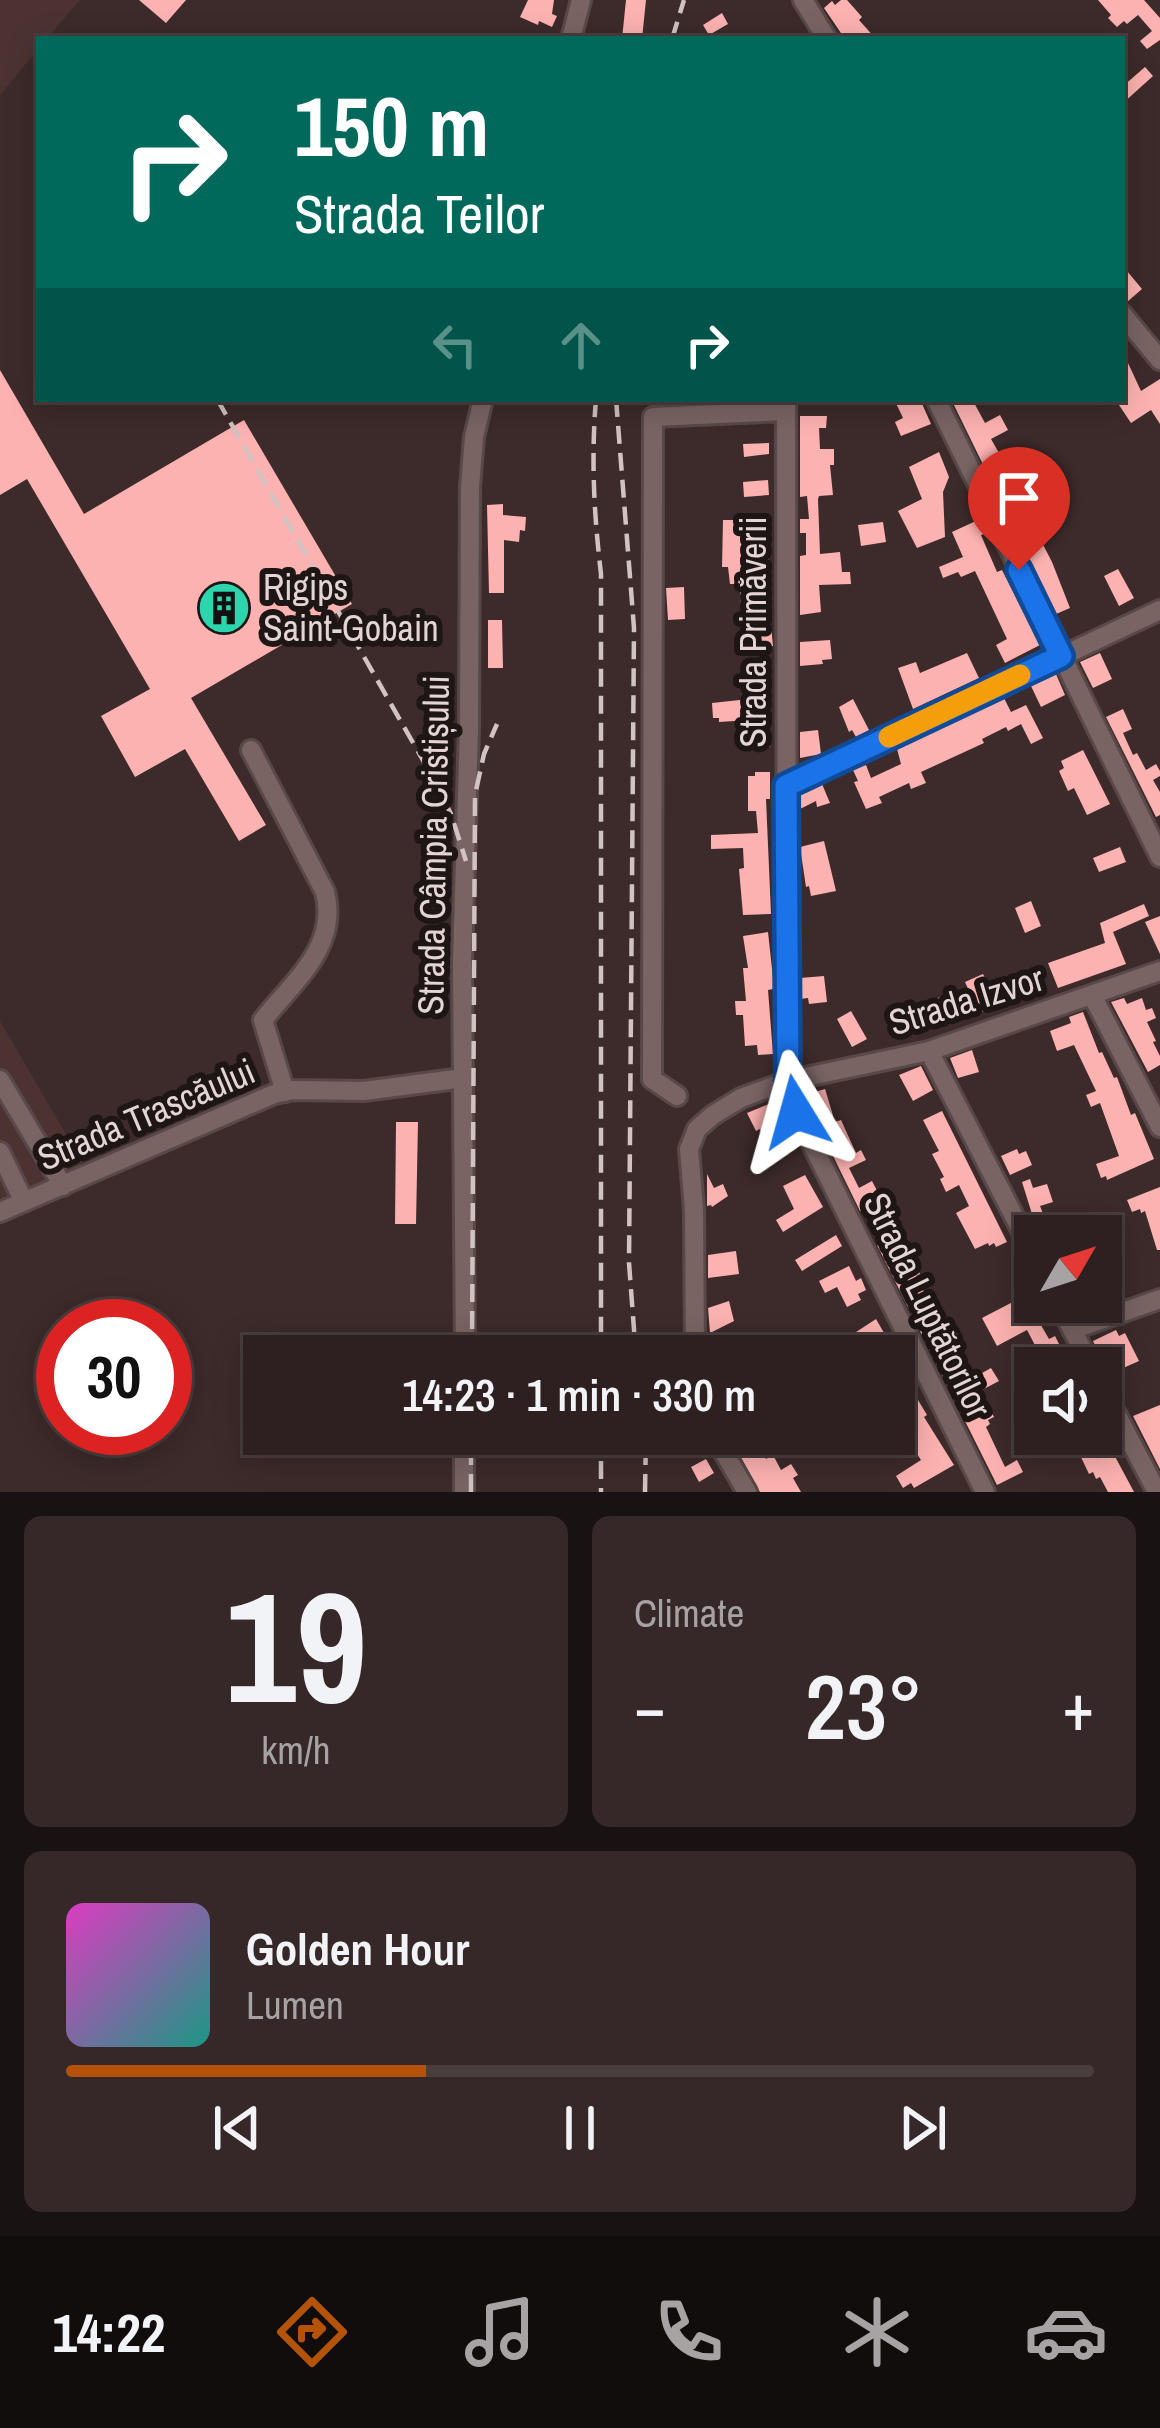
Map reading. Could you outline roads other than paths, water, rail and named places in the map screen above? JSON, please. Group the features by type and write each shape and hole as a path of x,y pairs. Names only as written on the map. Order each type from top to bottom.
{"street":[{"path":"572,36 580,0"},
{"path":"803,0 825,36"},
{"path":"1125,318 1160,359"},
{"name":"Strada Câmpia Cristișului","path":"465,1335 461,960 470,487 482,402"},
{"path":"937,402 1160,857"},
{"path":"676,1096 652,1079 652,408 786,405"},
{"name":"Strada Primăverii","path":"786,405 788,1081"},
{"path":"786,786 1160,610"},
{"path":"250,750 330,910 320,948 263,1020 285,1092"},
{"name":"Strada Izvor","path":"695,1335 689,1149 697,1129 712,1114 741,1097 788,1081 929,1051 1160,971"},
{"path":"1092,994 1160,1127"},
{"path":"929,1051 1014,1216"},
{"name":"Strada Trascăului","path":"0,1212 274,1094 364,1091 463,1078"},
{"path":"0,1080 63,1186"},
{"name":"Strada Luptătorilor","path":"788,1081 796,1112 986,1492"},
{"path":"0,1152 6,1180 24,1202"},
{"path":"1072,1330 1160,1300"},
{"path":"1068,1323 1081,1347"},
{"path":"1122,1425 1157,1492"},
{"path":"464,1455 464,1492"},
{"path":"725,1455 747,1492"}],"railway":[{"path":"673,36 684,0"},
{"path":"219,402 432,776 466,861"},
{"path":"596,402 594,487 601,574 601,1335"},
{"path":"616,402 634,628 629,1263 634,1335"},
{"path":"472,1335 475,795 497,724"},
{"path":"471,1455 471,1492"},
{"path":"601,1455 601,1492"},
{"path":"645,1492 646,1455"}],"place":[{"name":"Rigips Saint-Gobain","path":"224,608"}]}
